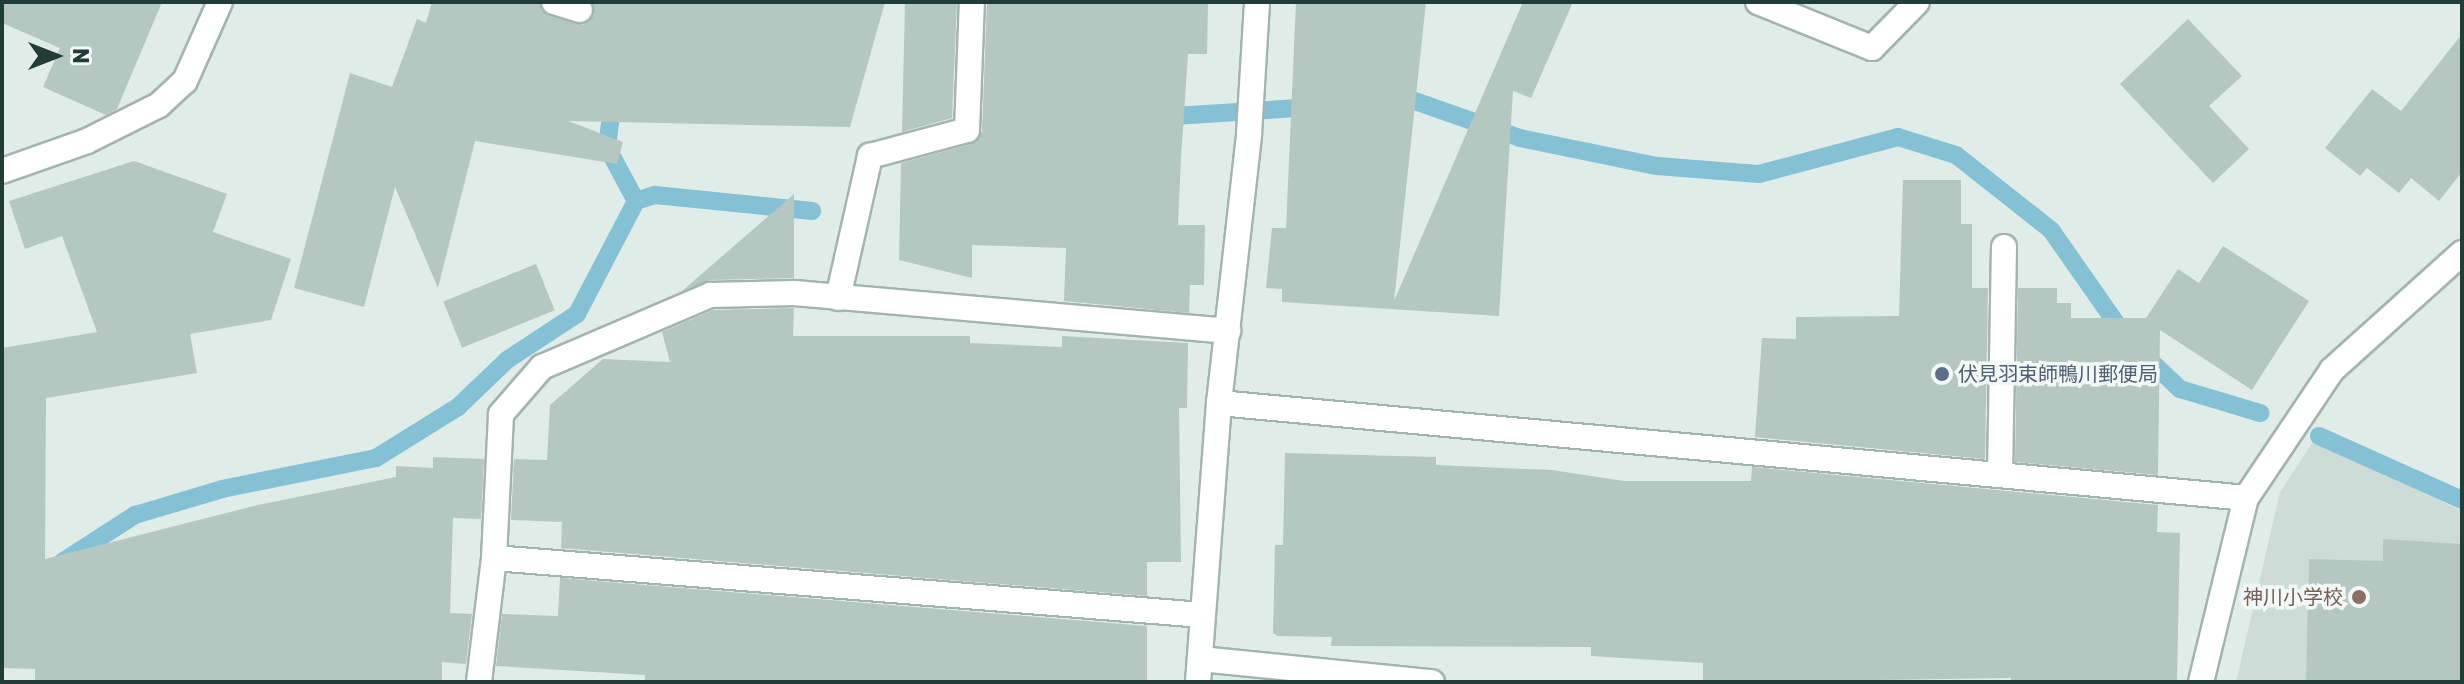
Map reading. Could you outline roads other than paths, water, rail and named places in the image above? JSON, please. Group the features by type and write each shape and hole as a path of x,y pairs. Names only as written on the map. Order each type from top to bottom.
{"street":[{"path":"2,171 87,141 159,105 185,81 220,2"},
{"path":"554,2 580,10"},
{"path":"838,298 870,156 967,130 972,2"},
{"path":"1257,2 1249,134 1219,403 1199,671 1432,682"},
{"path":"1758,2 1872,48 1917,2"},
{"path":"2000,475 2004,247"},
{"path":"2201,682 2246,498 2332,370 2462,253"},
{"path":"479,682 494,558 501,414 542,367 710,295 838,298 1228,331"},
{"path":"1219,403 2246,498"},
{"path":"494,558 1202,615"}],"waterway":[{"path":"613,99 607,147 636,201"},
{"path":"1390,102 1415,101 1520,138 1657,166 1759,174 1898,137 1956,155 2051,230 2126,337"},
{"path":"1159,117 1313,107"},
{"path":"62,562 135,515 222,489 376,458 458,407 507,360 577,314 636,201 655,195 812,211"},
{"path":"2144,355 2180,389 2260,413"},
{"path":"2319,436 2462,500"}],"place":[{"name":"伏見羽束師鴨川郵便局","path":"1942,374"},
{"name":"神川小学校","path":"2359,597"}]}
